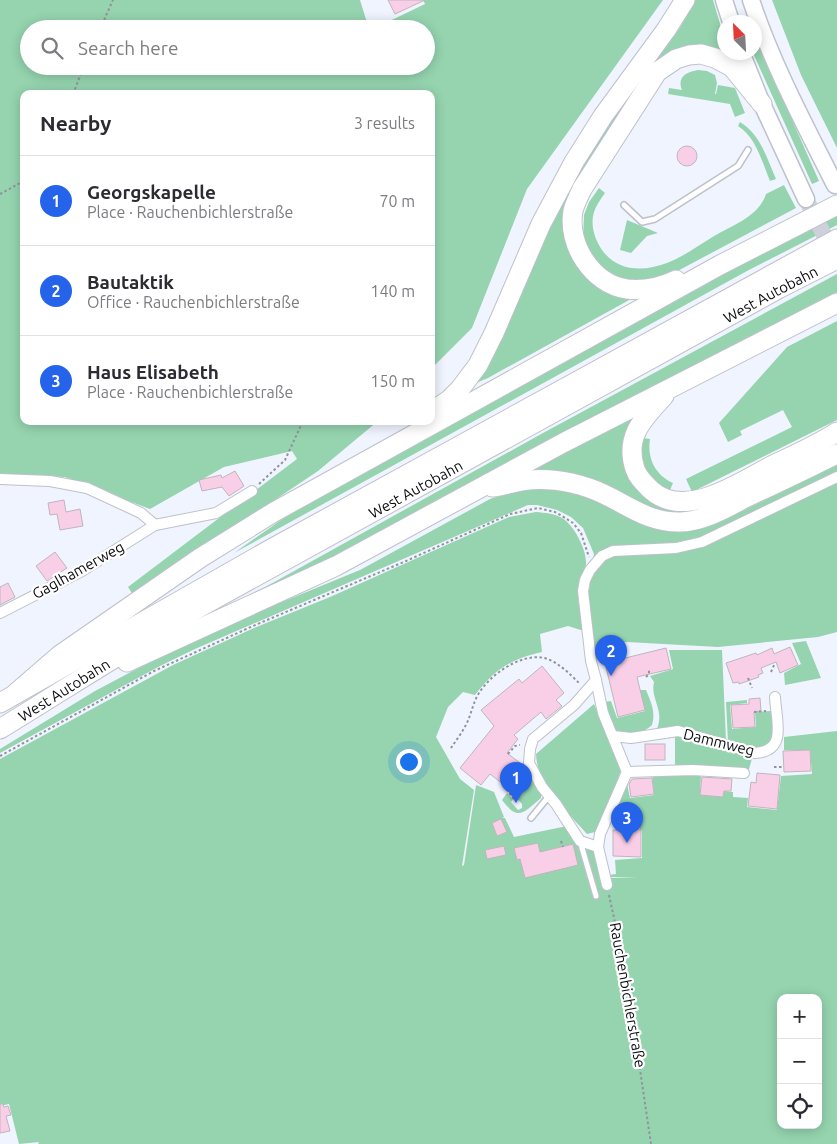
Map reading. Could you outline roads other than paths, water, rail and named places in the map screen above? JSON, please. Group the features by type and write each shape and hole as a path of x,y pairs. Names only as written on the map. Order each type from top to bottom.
{"highway":[{"path":"435,409 449,400 460,389 478,365 494,333 540,224 570,169 603,116 670,25 685,0"},
{"path":"720,265 686,275 668,284 656,287 636,289 618,286 597,274 584,259 574,236 572,224 574,210 582,189 597,163 657,72 676,59 701,54 715,58 732,67 762,104"},
{"path":"435,418 720,265 837,205"},
{"name":"West Autobahn","path":"8,698 287,540 837,239"},
{"name":"West Autobahn","path":"0,729 174,622 770,294 837,260"},
{"path":"86,677 133,660 336,566 478,488 837,303"},
{"path":"674,386 644,418 636,431 632,444 634,465 641,481 658,496 671,501 686,502 712,495 837,432"},
{"path":"8,698 60,655 200,558 298,497 417,428"},
{"path":"478,488 504,486 522,481 556,481 590,488 648,517 683,522 697,520 729,507 837,454"}],"main road":[{"path":"724,0 729,15"},
{"path":"751,0 760,27 784,80 835,185"},
{"path":"744,60 762,104 806,199"}],"street":[{"path":"606,885 598,846 600,834 627,772 603,714 591,661 583,591 585,580 590,570 602,556 613,551 676,548 702,542 837,477"},
{"path":"0,479 50,481 87,488 141,513 155,525"},
{"name":"Gaglhamerweg","path":"0,613 82,571 155,525 216,513 252,491"},
{"path":"596,680 574,705 533,739 529,762 580,841 598,846"},
{"name":"Dammweg","path":"613,736 631,738 678,731 755,753 766,752 773,747 778,739 774,697"},
{"path":"627,772 693,770 744,773"}],"lane":[{"path":"624,205 642,222 655,219 738,166 748,150"},
{"path":"531,818 549,795"},
{"path":"580,841 596,896"}],"tunnel":[{"path":"806,199 834,255"}],"place":[{"name":"Bautaktik","path":"611,676"},
{"name":"Georgskapelle","path":"516,803"},
{"name":"Haus Elisabeth","path":"627,843"}]}
